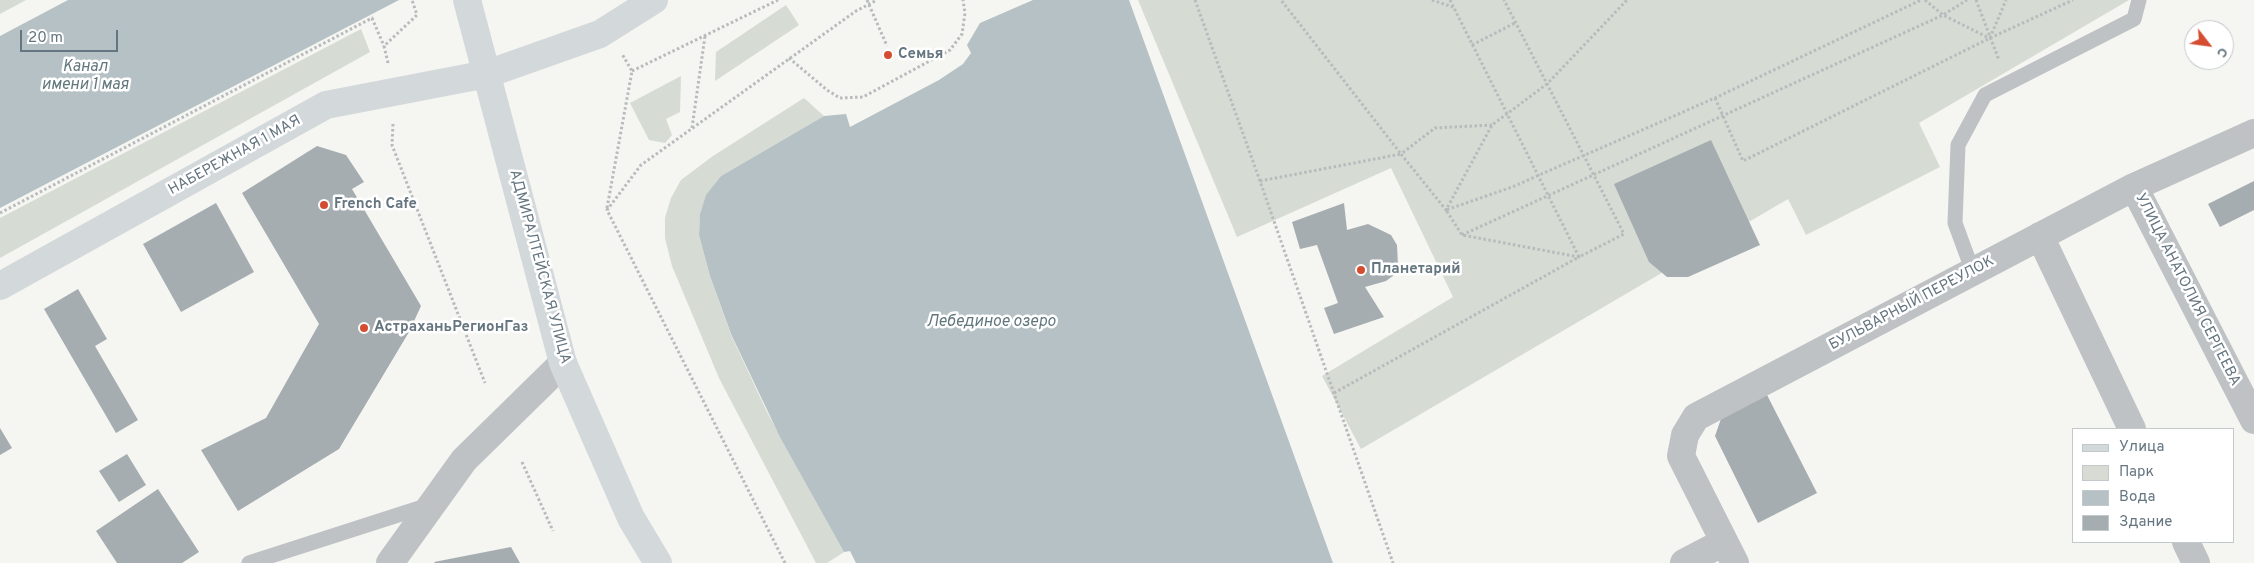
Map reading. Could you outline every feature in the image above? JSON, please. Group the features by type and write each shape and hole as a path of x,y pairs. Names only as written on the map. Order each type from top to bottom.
{"main road":[{"name":"АДМИРАЛТЕЙСКАЯ УЛИЦА","path":"467,0 563,364 631,518 658,563"},
{"name":"НАБЕРЕЖНАЯ 1 МАЯ","path":"0,286 326,105 487,74 600,34 654,0"}],"street":[{"name":"БУЛЬВАРНЫЙ ПЕРЕУЛОК","path":"1729,552 1681,456 1685,435 1696,417 2134,187 2254,133"},
{"name":"УЛИЦА АНАТОЛИЯ СЕРГЕЕВА","path":"2134,187 2254,420"},
{"path":"2040,236 2132,428"},
{"path":"390,563 464,460 563,364"},
{"path":"2186,543 2196,563"},
{"path":"1684,563 1729,552"}],"lane":[{"path":"1973,272 1955,223 1958,144 1985,95 2134,19 2139,0"},
{"path":"250,563 431,505"}],"path":[{"path":"384,46 417,15 412,0"},
{"path":"632,71 778,0"},
{"path":"607,210 641,165 868,2 878,0"},
{"path":"788,58 827,90 840,98 863,97 950,50 962,34 965,13 963,0"},
{"path":"1194,0 1260,181 1393,563"},
{"path":"1281,0 1446,210 1462,235 1579,257"},
{"path":"1432,0 1453,7"},
{"path":"1450,0 1579,257"},
{"path":"1334,393 1624,234 1504,0"},
{"path":"1446,210 1492,125 1547,84 1627,0"},
{"path":"1446,210 1512,188 1715,98 1920,0"},
{"path":"1925,0 1943,15 1990,38"},
{"path":"1462,235 1943,15 1967,0"},
{"path":"1976,0 1990,38"},
{"path":"1990,38 2006,0"},
{"path":"1715,98 1743,161 1990,38 2073,0"},
{"path":"868,2 887,46"},
{"path":"0,213 372,18 384,46 395,92 392,145 485,383"},
{"path":"1472,45 1515,23"},
{"path":"607,29 632,71 607,210 785,563"},
{"path":"692,128 705,35"},
{"path":"1260,181 1401,154 1435,128 1492,125"},
{"path":"522,462 553,531"}],"green space":[{"path":"0,0 26,0 0,14"},
{"path":"1138,0 2129,0 1919,123 1940,167 1806,235 1788,199 1361,449 1322,376 1453,297 1391,168 1237,237"},
{"path":"786,5 799,25 715,81 716,52"},
{"path":"361,29 370,52 0,258 0,218"},
{"path":"681,76 680,112 666,119 672,135 665,143 649,140 630,103"},
{"path":"804,98 824,116 721,176 706,196 700,214 699,235 710,276 731,335 767,412 844,552 827,563 816,563 719,378 672,266 665,238 665,218 671,198 681,180 713,156"}],"water":[{"name":"Канал имени 1 мая","path":"68,0 399,0 0,208 0,36"},
{"name":"Лебединое озеро","path":"1033,0 1129,0 1333,563 856,563 850,551 844,552 780,437 731,334 710,276 699,235 700,214 706,195 721,176 824,116 846,114 850,127 939,80 963,64 971,53 967,45 980,23"}],"building":[{"path":"1711,140 1760,245 1688,277 1667,277 1649,262 1614,184"},
{"name":"АстраханьРегионГаз","path":"317,146 346,155 364,182 352,189 421,306 409,332 339,449 238,511 201,450 266,418 319,324 242,193"},
{"path":"2254,181 2254,210 2220,227 2208,204"},
{"path":"216,203 254,272 181,312 143,244"},
{"name":"Планетарий","path":"1344,203 1347,230 1368,224 1391,235 1397,245 1398,266 1394,275 1386,281 1365,287 1384,317 1334,334 1324,308 1338,303 1317,245 1300,249 1292,222"},
{"path":"78,289 107,339 95,346 138,420 116,433 44,309"},
{"path":"1765,391 1817,493 1758,523 1715,436 1723,413"},
{"path":"0,428 12,448 0,455"},
{"path":"127,454 146,485 119,502 99,471"},
{"path":"158,489 199,552 182,563 117,563 96,531"},
{"path":"511,547 520,563 434,562"}],"place":[{"name":"Семья","path":"888,55"},
{"name":"French Cafe","path":"324,205"},
{"name":"Планетарий","path":"1361,270"},
{"name":"АстраханьРегионГаз","path":"364,328"}]}
